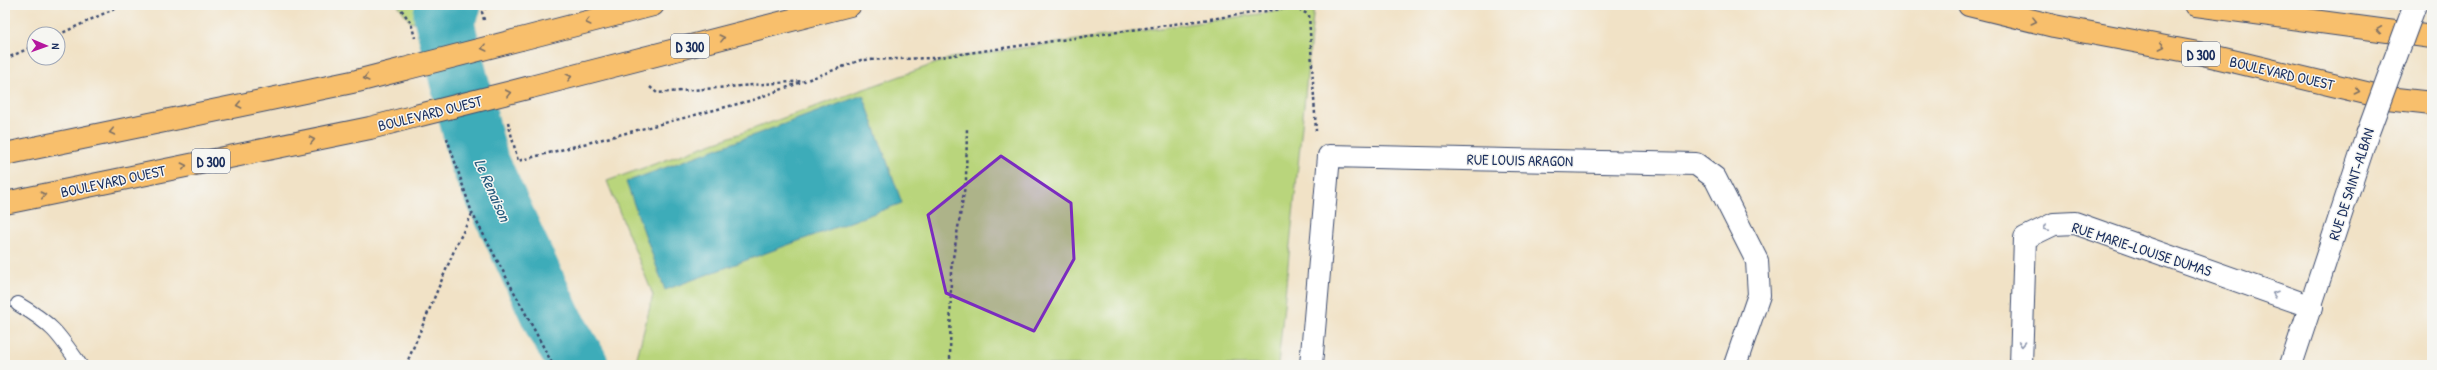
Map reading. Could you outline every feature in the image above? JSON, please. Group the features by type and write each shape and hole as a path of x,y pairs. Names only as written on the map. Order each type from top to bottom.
{"main road":[{"path":"5,154 349,83 653,5"},
{"name":"BOULEVARD OUEST","path":"5,203 370,128 850,5"},
{"name":"BOULEVARD OUEST","path":"1969,5 2054,26 2203,54 2387,98 2432,103"},
{"path":"2196,5 2432,37"}],"street":[{"name":"RUE DE SAINT-ALBAN","path":"2291,365 2312,307 2366,135 2415,5"},
{"path":"1311,365 1329,156"},
{"name":"RUE LOUIS ARAGON","path":"1329,156 1696,164 1715,178 1757,261 1760,295 1736,365"},
{"name":"RUE MARIE-LOUISE DUMAS","path":"2021,365 2025,238 2054,224 2075,223 2312,307"}],"lane":[{"path":"18,304 43,318 58,332 80,365"}],"path":[{"path":"66,31 122,5"},
{"path":"398,5 411,23 418,45"},
{"path":"486,27 482,12 488,5"},
{"path":"507,116 518,161 753,100 861,60 933,58 1295,7 1309,15 1316,128 1316,156 1329,156"},
{"path":"5,59 26,50"},
{"path":"624,63 657,93 807,80"},
{"path":"950,365 951,270 966,180 967,127"},
{"path":"445,133 472,214 553,365"},
{"path":"406,365 456,246 472,214"}],"highlighted area":[{"path":"1001,156 1071,203 1074,259 1034,331 946,293 928,215"}],"green space":[{"path":"398,5 473,5 411,23"},
{"path":"1314,6 1278,365 635,365 653,295 607,181 951,58"}],"water":[{"path":"863,95 902,203 665,290 626,182"}],"waterway":[{"name":"Le Renaison","path":"452,5 443,16 479,161 555,325 579,365"}]}
